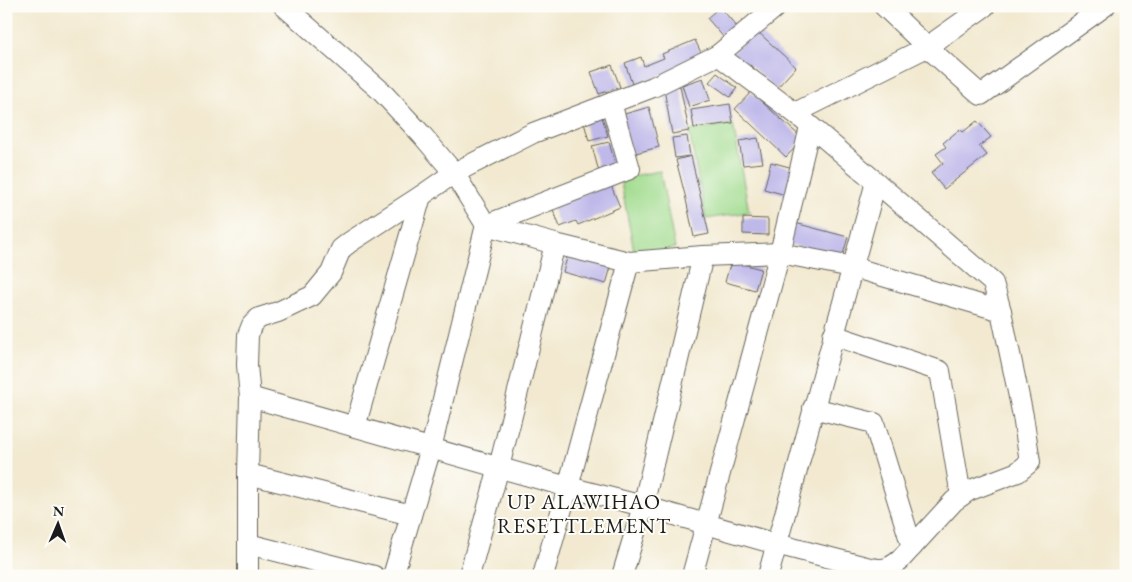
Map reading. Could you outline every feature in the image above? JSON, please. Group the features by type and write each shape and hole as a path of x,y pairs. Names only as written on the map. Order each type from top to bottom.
{"street":[{"path":"284,6 380,90 422,135 454,173 486,224 555,244 629,262 703,256 780,253 852,267 1000,311"},
{"path":"248,576 250,397 248,335 252,325 259,318 278,312 312,296 331,274 341,250 350,242 454,173 533,133 653,87 718,55 777,6"},
{"path":"884,6 980,95 1105,6"},
{"path":"796,113 927,47 985,6"},
{"path":"250,397 776,544 866,567 890,568 900,560 954,501 968,491 1018,472 1030,462 1023,416 993,283 796,113 718,55"},
{"path":"486,224 630,169 611,102"},
{"path":"692,576 780,253 810,126"},
{"path":"768,576 876,182"},
{"path":"355,426 421,196"},
{"path":"393,576 431,448 486,224"},
{"path":"469,576 499,467 555,244"},
{"path":"622,576 643,506 703,256"},
{"path":"543,576 629,262"},
{"path":"833,335 940,371 961,496"},
{"path":"813,408 874,423 912,547"},
{"path":"248,474 411,516"},
{"path":"248,544 374,576"}],"green space":[{"path":"733,124 749,212 706,219 689,131"},
{"path":"660,171 675,248 635,256 620,178"}],"building":[{"path":"720,7 738,28 725,39 707,18"},
{"path":"755,29 796,67 776,89 750,65 747,68 732,54"},
{"path":"695,40 703,57 633,87 625,63 641,57 644,66 664,58 662,54"},
{"path":"612,65 620,87 599,94 591,72"},
{"path":"717,73 737,88 730,97 709,82"},
{"path":"703,78 710,100 689,107 682,85"},
{"path":"680,86 689,131 672,134 664,89"},
{"path":"751,92 803,139 786,157 735,109"},
{"path":"730,104 733,123 694,128 691,110"},
{"path":"649,107 659,147 632,154 621,115"},
{"path":"601,114 608,136 589,141 583,119"},
{"path":"977,121 991,137 979,146 987,155 944,189 931,173 943,163 936,154 946,147 943,143 960,129 963,132"},
{"path":"687,136 690,156 675,158 672,138"},
{"path":"758,138 763,163 743,165 739,141"},
{"path":"609,142 616,168 599,172 592,146"},
{"path":"691,156 709,234 694,237 676,160"},
{"path":"771,162 793,168 786,195 764,189"},
{"path":"610,183 620,207 578,225 576,221 560,227 552,207"},
{"path":"743,218 768,219 768,235 743,234"},
{"path":"795,223 848,237 842,258 789,244"},
{"path":"568,254 611,267 606,284 563,272"},
{"path":"731,261 761,269 755,290 725,282"}],"district":[{"name":"UP ALAWIHAO RESETTLEMENT","path":"584,514"}]}
